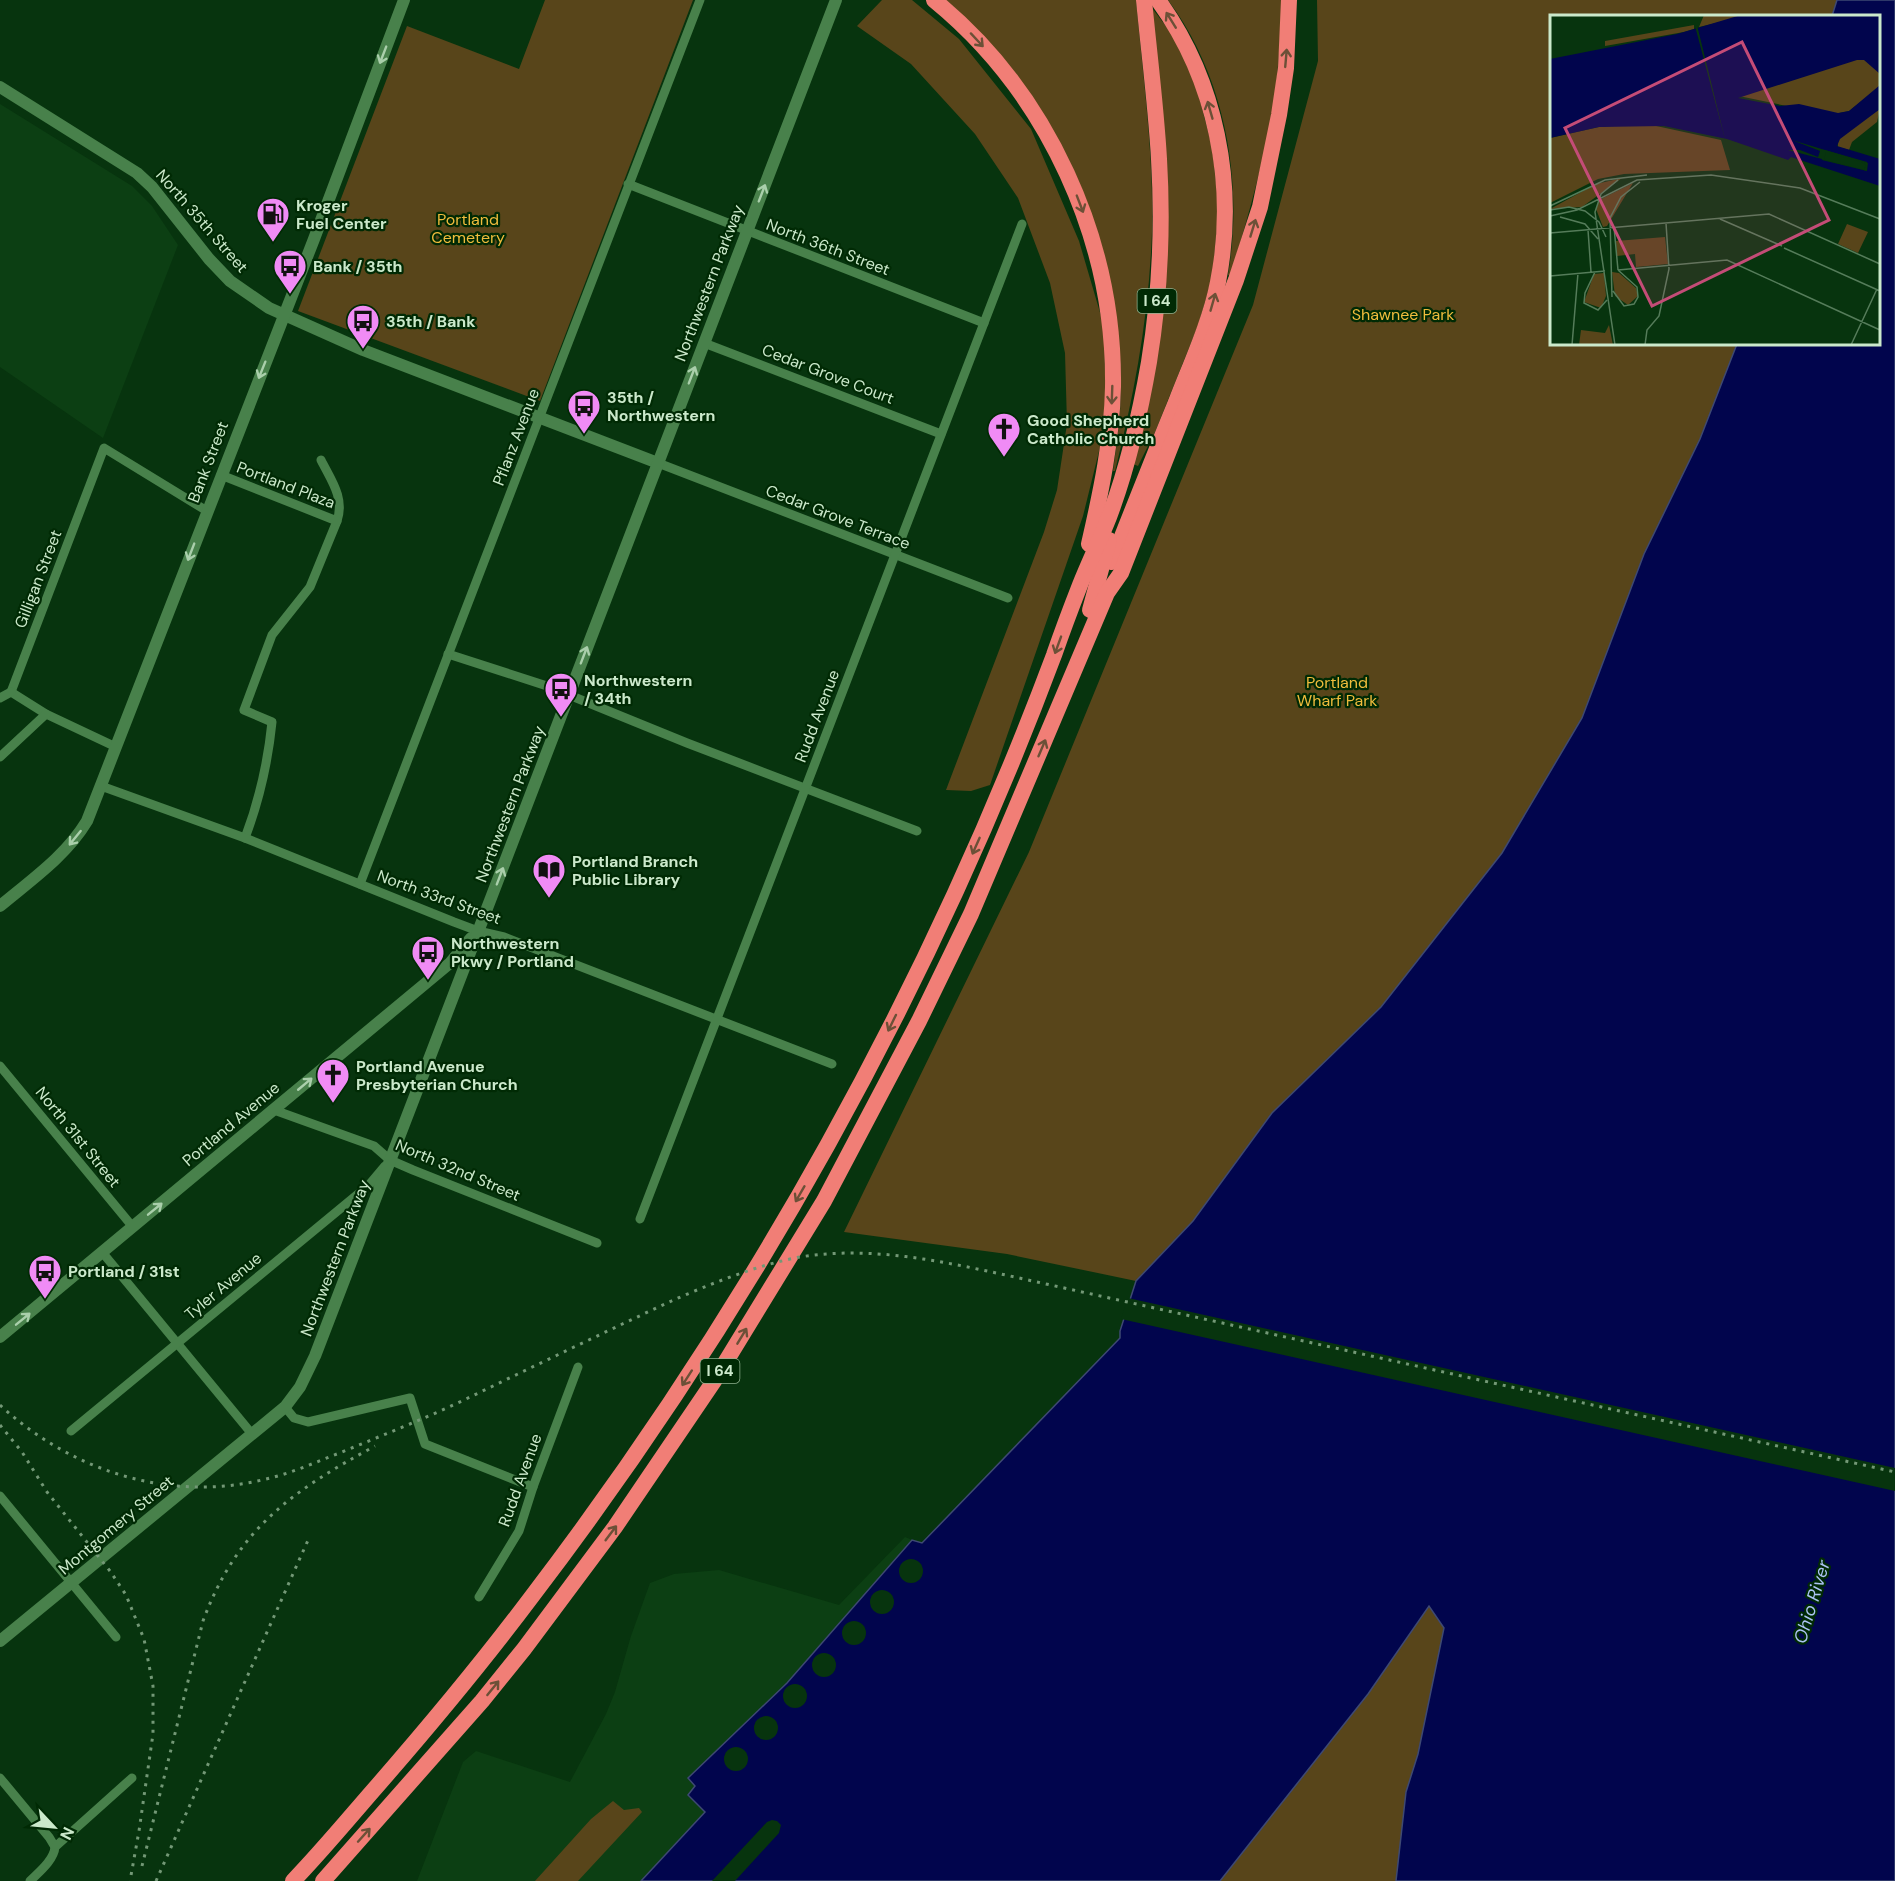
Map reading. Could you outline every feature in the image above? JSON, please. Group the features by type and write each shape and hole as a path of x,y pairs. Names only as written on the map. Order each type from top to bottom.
{"highway":[{"path":"934,0 993,58 1017,88 1038,120 1073,188 1100,268 1112,351 1111,427 1103,482 1078,590"},
{"name":"I 64","path":"293,1881 441,1712 509,1628 605,1499 705,1351 780,1228 876,1056 955,894 1000,793 1078,590 1108,519 1125,466 1142,396 1154,322 1160,246 1160,189 1156,123 1144,0"},
{"path":"1072,675 1148,396 1161,316 1166,205 1163,137 1149,0"},
{"path":"1107,593 1110,568 1203,332 1222,261 1225,203 1219,146 1204,90 1183,40 1158,0"},
{"name":"I 64","path":"324,1880 482,1701 615,1527 714,1381 829,1192 945,967 971,914 1107,593 1121,573 1236,280 1269,170 1280,115 1286,68 1290,0"}],"street":[{"name":"Bank Street","path":"0,906 63,852 79,835 87,821 404,0"},
{"name":"Pflanz Avenue","path":"360,884 700,0"},
{"name":"Northwestern Parkway","path":"252,1434 285,1407 300,1387 315,1356 836,0"},
{"name":"North 35th Street","path":"0,87 137,173 152,187 209,259 230,281 258,301 283,315 363,350 658,464"},
{"name":"North 36th Street","path":"628,184 984,323"},
{"name":"Rudd Avenue","path":"640,1219 1022,224"},
{"name":"Cedar Grove Court","path":"704,343 941,434"},
{"name":"Gilligan Street","path":"11,692 104,448 207,511"},
{"path":"321,460 338,495 340,507 337,521"},
{"name":"Cedar Grove Terrace","path":"658,464 1008,598"},
{"name":"Portland Plaza","path":"221,475 337,521 310,586 272,635 244,710 272,722 269,751 256,811 245,838"},
{"path":"448,654 569,695 917,831"},
{"path":"0,698 11,692 46,714 116,747"},
{"path":"0,757 46,714"},
{"name":"North 33rd Street","path":"101,786 245,838 478,931 504,937 832,1064"},
{"name":"Portland Avenue","path":"0,1337 450,963 478,931"},
{"name":"North 31st Street","path":"0,1066 132,1226"},
{"name":"North 32nd Street","path":"274,1110 374,1146 390,1160 597,1243"},
{"name":"Tyler Avenue","path":"71,1431 369,1185 390,1160"},
{"path":"102,1252 252,1434"},
{"name":"Rudd Avenue","path":"479,1597 519,1532 533,1487 578,1367"},
{"path":"285,1407 294,1418 308,1422 410,1398 425,1444 533,1487"},
{"name":"Montgomery Street","path":"0,1641 252,1434"},
{"path":"0,1496 116,1637"},
{"path":"0,1778 49,1836 55,1847 52,1858 30,1881"},
{"path":"55,1847 132,1778"}],"shaded area":[{"path":"0,104 132,186 152,206 178,245 103,438 0,367"},
{"path":"905,1537 912,1540 787,1683 688,1778 720,1795 641,1881 417,1881 463,1762 476,1751 570,1782 615,1692 631,1636 650,1583 674,1574 719,1570 839,1605"}],"green space":[{"name":"Portland Cemetery","path":"545,0 693,0 540,401 298,311 407,26 519,69"},
{"path":"882,0 912,0 959,39 1031,129 1079,241 1104,326 1106,423 1083,516 990,785 971,791 946,790 1044,532 1057,490 1067,424 1065,353 1050,283 1018,198 975,134 911,64 857,26"},
{"path":"946,0 1136,0 1150,145 1152,232 1148,293 1140,353 1115,471 1113,471 1121,396 1118,329 1109,275 1095,223 1075,173 1050,126 1020,81 986,39"},
{"path":"1168,0 1282,0 1277,76 1270,123 1255,189 1230,276 1228,275 1233,203 1231,167 1225,131 1204,62 1188,30"},
{"name":"Portland Wharf Park","path":"1317,0 1837,0 1832,15 1550,15 1550,345 1737,345 1700,439 1644,554 1582,718 1502,853 1381,1007 1272,1113 1193,1221 1136,1281 1007,1254 844,1232 1029,852 1253,305 1318,61"},
{"path":"1152,8 1178,42 1198,93 1212,147 1218,202 1212,277 1199,323 1155,432 1138,466 1133,464 1155,370"},
{"path":"1449,1573 1443,1881 1220,1881 1368,1694"},
{"path":"613,1801 624,1810 639,1808 642,1812 578,1881 535,1881 591,1819"}],"water":[{"name":"Ohio River","path":"1837,0 1895,0 1895,1881 1396,1881 1406,1792 1418,1754 1444,1628 1429,1606 1368,1694 1220,1881 641,1881 705,1812 688,1795 695,1786 688,1778 787,1683 912,1540 922,1543 1120,1338 1120,1331 1136,1281 1193,1221 1272,1113 1381,1007 1502,853 1582,718 1644,554 1700,439 1737,345 1880,345 1880,15 1832,15"}],"pier":[{"path":"1128,1298 1895,1468 1895,1491 1121,1319"},
{"path":"911,1559 916,1560 922,1566 922,1576 916,1582 911,1583 906,1582 900,1576 899,1571 900,1566 906,1560"},
{"path":"882,1590 890,1594 894,1602 890,1610 882,1614 874,1610 870,1602 874,1594"},
{"path":"854,1621 862,1625 866,1633 862,1641 854,1645 846,1641 842,1633 846,1625"},
{"path":"824,1653 832,1657 836,1665 832,1673 824,1677 816,1673 812,1665 816,1657"},
{"path":"795,1684 803,1688 807,1696 803,1704 795,1708 787,1704 783,1696 787,1688"},
{"path":"766,1716 771,1717 777,1723 777,1733 771,1739 766,1740 761,1739 755,1733 754,1728 755,1723 761,1717"},
{"path":"736,1747 741,1748 747,1754 747,1764 741,1770 736,1771 731,1770 725,1764 724,1759 725,1754 731,1748"},
{"path":"772,1820 781,1825 779,1833 735,1881 712,1881 767,1822"}],"railway":[{"path":"0,1405 28,1428 59,1448 91,1464 126,1476 161,1484 197,1487 234,1485 288,1473 403,1427 701,1288 767,1265 800,1257 851,1253 902,1256 1001,1274 1895,1472"},
{"path":"0,1425 22,1452 47,1492 110,1571 126,1595 144,1639 153,1686 153,1734 130,1881"},
{"path":"142,1866 203,1621 217,1589 250,1537 271,1516 318,1479 375,1446"},
{"path":"156,1881 309,1538"}],"place":[{"name":"Kroger Fuel Center","path":"273,243"},
{"name":"Bank / 35th","path":"290,295"},
{"name":"35th / Bank","path":"363,350"},
{"name":"35th / Northwestern","path":"584,435"},
{"name":"Good Shepherd Catholic Church","path":"1004,458"},
{"name":"Northwestern / 34th","path":"561,718"},
{"name":"Portland Branch Public Library","path":"549,899"},
{"name":"Northwestern Pkwy / Portland","path":"428,981"},
{"name":"Portland Avenue Presbyterian Church","path":"333,1104"},
{"name":"Portland / 31st","path":"45,1300"}],"park label":[{"name":"Shawnee Park","path":"1403,314"}]}
